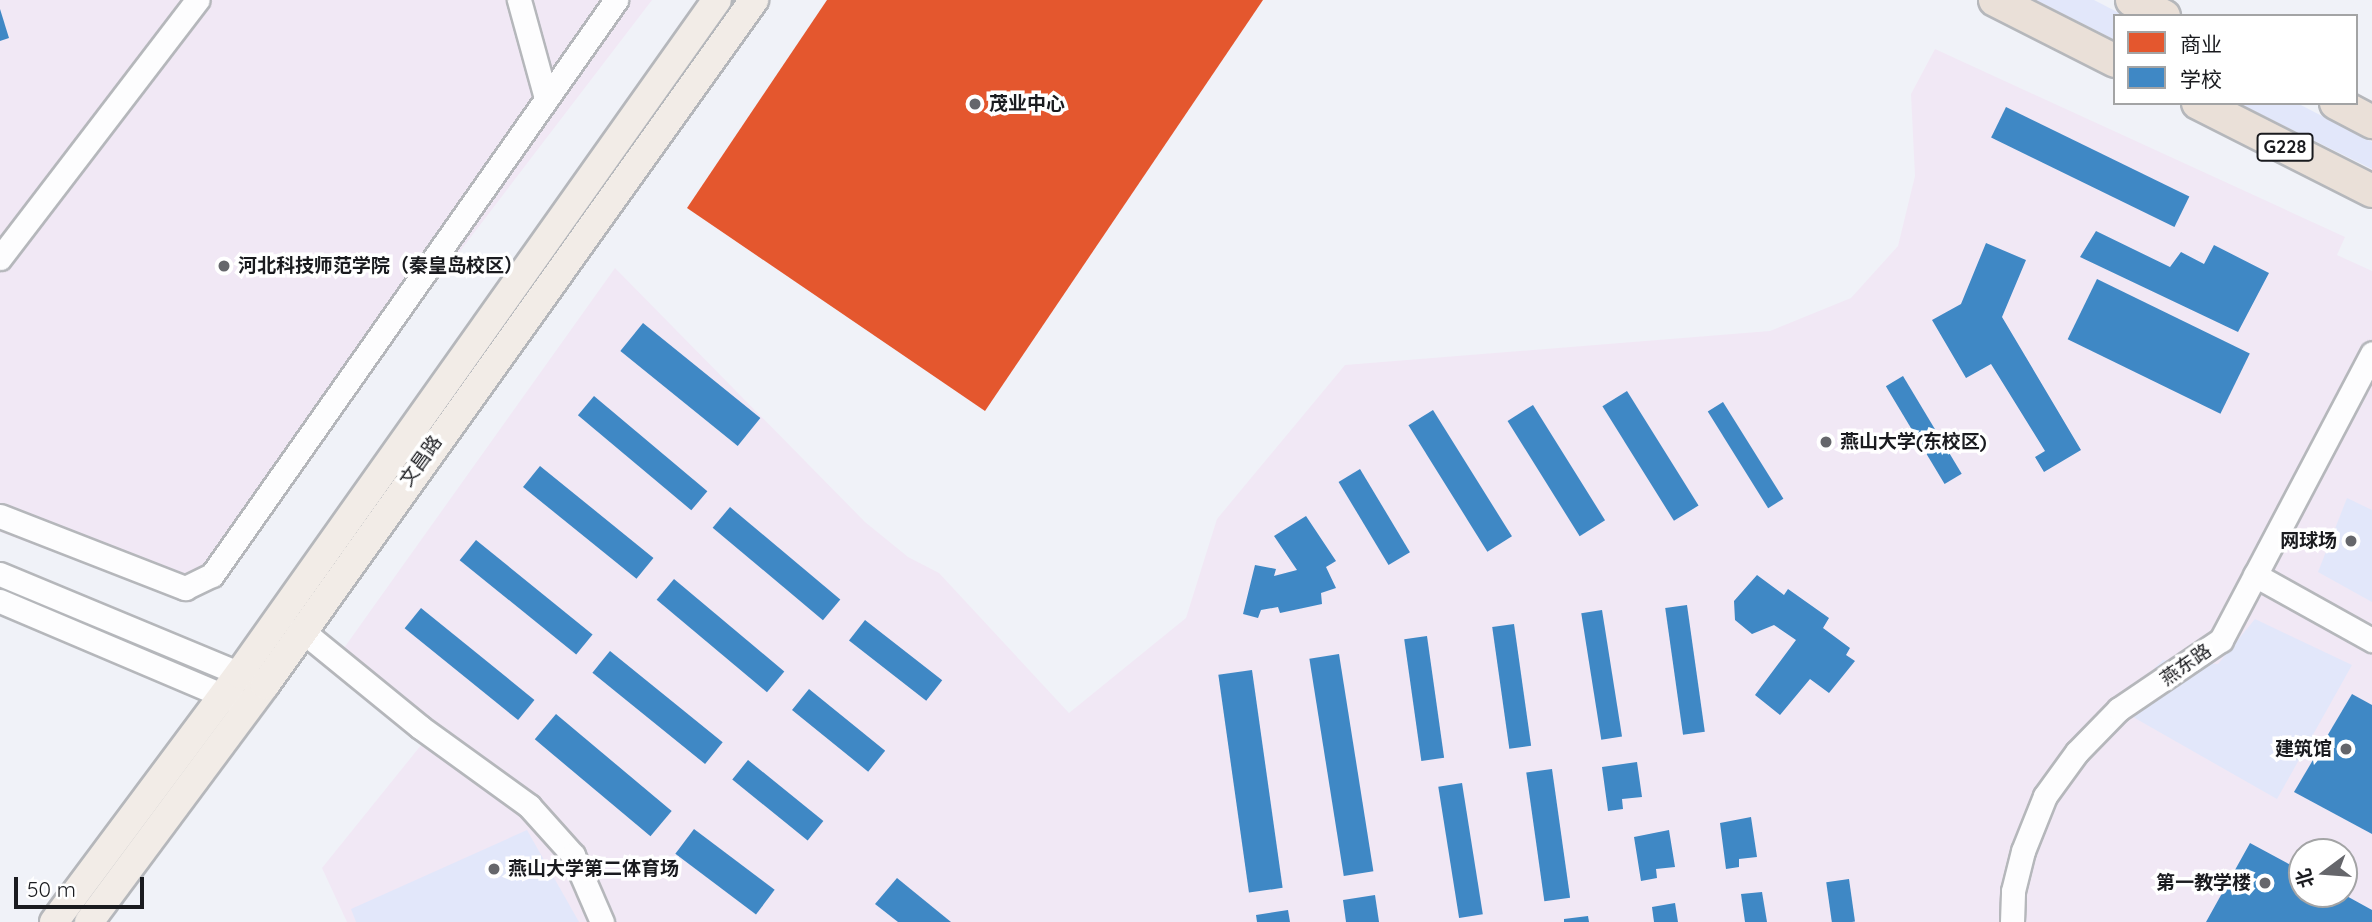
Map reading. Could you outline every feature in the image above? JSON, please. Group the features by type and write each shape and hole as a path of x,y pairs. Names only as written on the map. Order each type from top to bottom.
{"highway":[{"path":"1994,0 2113,60"},
{"path":"2132,0 2160,14"},
{"name":"G228","path":"2202,105 2372,191"},
{"path":"2340,105 2372,122"}],"main road":[{"name":"文昌路","path":"54,922 230,684 717,0"},
{"name":"文昌路","path":"89,922 256,695 300,629 754,0"}],"street":[{"path":"0,258 7,234 197,0"},
{"path":"519,0 545,98"},
{"path":"0,516 185,588 212,575 616,0"},
{"name":"燕东路","path":"2012,922 2013,891 2023,851 2045,796 2077,752 2119,709 2221,640 2372,353"},
{"path":"0,574 256,695"},
{"path":"2255,575 2372,640"},
{"path":"0,601 230,684"},
{"path":"300,629 420,727 529,806 573,855 602,922"}],"shaded area":[{"name":"河北科技师范学院（秦皇岛校区）","path":"0,0 652,0 191,603 0,532"},
{"path":"2036,0 2094,0 2121,14 2113,14 2113,39"},
{"name":"燕山大学(东校区)","path":"1935,49 2345,237 2337,255 2372,271 2372,922 347,922 322,868 426,739 334,662 615,268 865,522 908,557 939,573 1069,713 1186,618 1217,519 1345,365 1770,331 1851,298 1898,246 1915,176 1911,94"},
{"path":"2242,105 2301,105 2372,142 2372,169"},
{"name":"网球场","path":"2347,498 2372,510 2372,602 2318,572"},
{"path":"2255,619 2352,665 2277,799 2133,717 2126,696 2163,660 2218,664"},
{"name":"燕山大学第二体育场","path":"527,830 579,922 356,922 351,909"}],"building: 商业":[{"name":"茂业中心","path":"827,0 1263,0 985,411 687,208"}],"building: 学校":[{"path":"0,9 9,38 0,41"},
{"path":"2006,107 2189,196 2174,227 1991,138"},
{"path":"2096,231 2170,267 2181,252 2204,264 2214,245 2269,273 2238,332 2080,257"},
{"path":"1986,243 2026,260 2002,317 2081,450 2044,472 2035,457 2045,451 1991,364 1966,378 1932,320 1961,304"},
{"path":"2097,279 2250,354 2220,414 2068,339"},
{"path":"643,323 760,418 738,446 620,351"},
{"path":"1903,376 1962,474 1945,484 1886,386"},
{"path":"1627,391 1699,505 1674,521 1602,406"},
{"path":"594,396 707,491 691,510 578,415"},
{"path":"1723,402 1783,499 1768,508 1708,412"},
{"path":"1533,405 1605,520 1580,536 1508,421"},
{"path":"1433,410 1512,536 1487,552 1408,425"},
{"path":"540,466 653,558 636,579 523,487"},
{"path":"1360,469 1410,552 1389,565 1339,482"},
{"path":"730,507 840,600 823,620 713,528"},
{"path":"1306,516 1336,561 1326,567 1336,588 1321,593 1322,604 1280,613 1278,607 1261,610 1258,618 1243,614 1255,565 1276,569 1274,576 1297,570 1274,536"},
{"path":"476,540 593,634 576,655 460,560"},
{"path":"1757,575 1784,595 1788,589 1829,618 1823,628 1850,648 1846,655 1855,661 1829,693 1810,679 1780,715 1755,695 1796,640 1774,625 1752,634 1735,620 1734,601"},
{"path":"674,579 784,672 767,692 657,600"},
{"path":"1687,605 1705,732 1683,735 1665,608"},
{"path":"421,608 534,700 518,720 405,628"},
{"path":"1602,610 1622,736 1601,740 1581,613"},
{"path":"865,620 942,680 926,701 849,640"},
{"path":"1514,624 1531,746 1509,749 1492,627"},
{"path":"1427,636 1444,758 1421,761 1404,639"},
{"path":"610,651 723,742 705,764 592,673"},
{"path":"1339,654 1373,871 1344,876 1309,659"},
{"path":"1252,670 1283,888 1249,893 1218,675"},
{"path":"809,689 885,751 868,772 792,710"},
{"name":"建筑馆","path":"2352,694 2372,705 2372,834 2294,792"},
{"path":"556,714 672,811 650,836 535,739"},
{"path":"748,760 823,821 808,840 732,779"},
{"path":"1637,762 1642,797 1622,799 1623,809 1608,811 1602,767"},
{"path":"1552,769 1570,898 1544,901 1526,773"},
{"path":"1462,783 1483,914 1459,918 1438,787"},
{"path":"1751,817 1757,857 1739,859 1739,867 1726,869 1720,823"},
{"path":"694,829 775,890 756,915 675,854"},
{"path":"1669,830 1675,867 1656,869 1657,878 1641,881 1634,837"},
{"name":"第一教学楼","path":"2250,843 2288,863 2288,908 2358,908 2358,902 2372,910 2372,922 2206,922"},
{"path":"897,878 951,922 898,922 875,904"},
{"path":"1849,879 1855,922 1832,922 1826,882"},
{"path":"1762,892 1767,922 1745,922 1741,894"},
{"path":"1375,895 1379,922 1346,922 1343,900"},
{"path":"1675,903 1678,922 1654,922 1652,907"},
{"path":"1288,910 1290,922 1257,922 1256,915"},
{"path":"1588,916 1589,922 1564,922 1564,919"}],"place":[{"name":"茂业中心","path":"975,104"},
{"name":"河北科技师范学院（秦皇岛校区）","path":"224,266"},
{"name":"燕山大学(东校区)","path":"1826,442"},
{"name":"网球场","path":"2351,541"},
{"name":"建筑馆","path":"2346,749"},
{"name":"燕山大学第二体育场","path":"494,869"},
{"name":"第一教学楼","path":"2265,883"}]}
